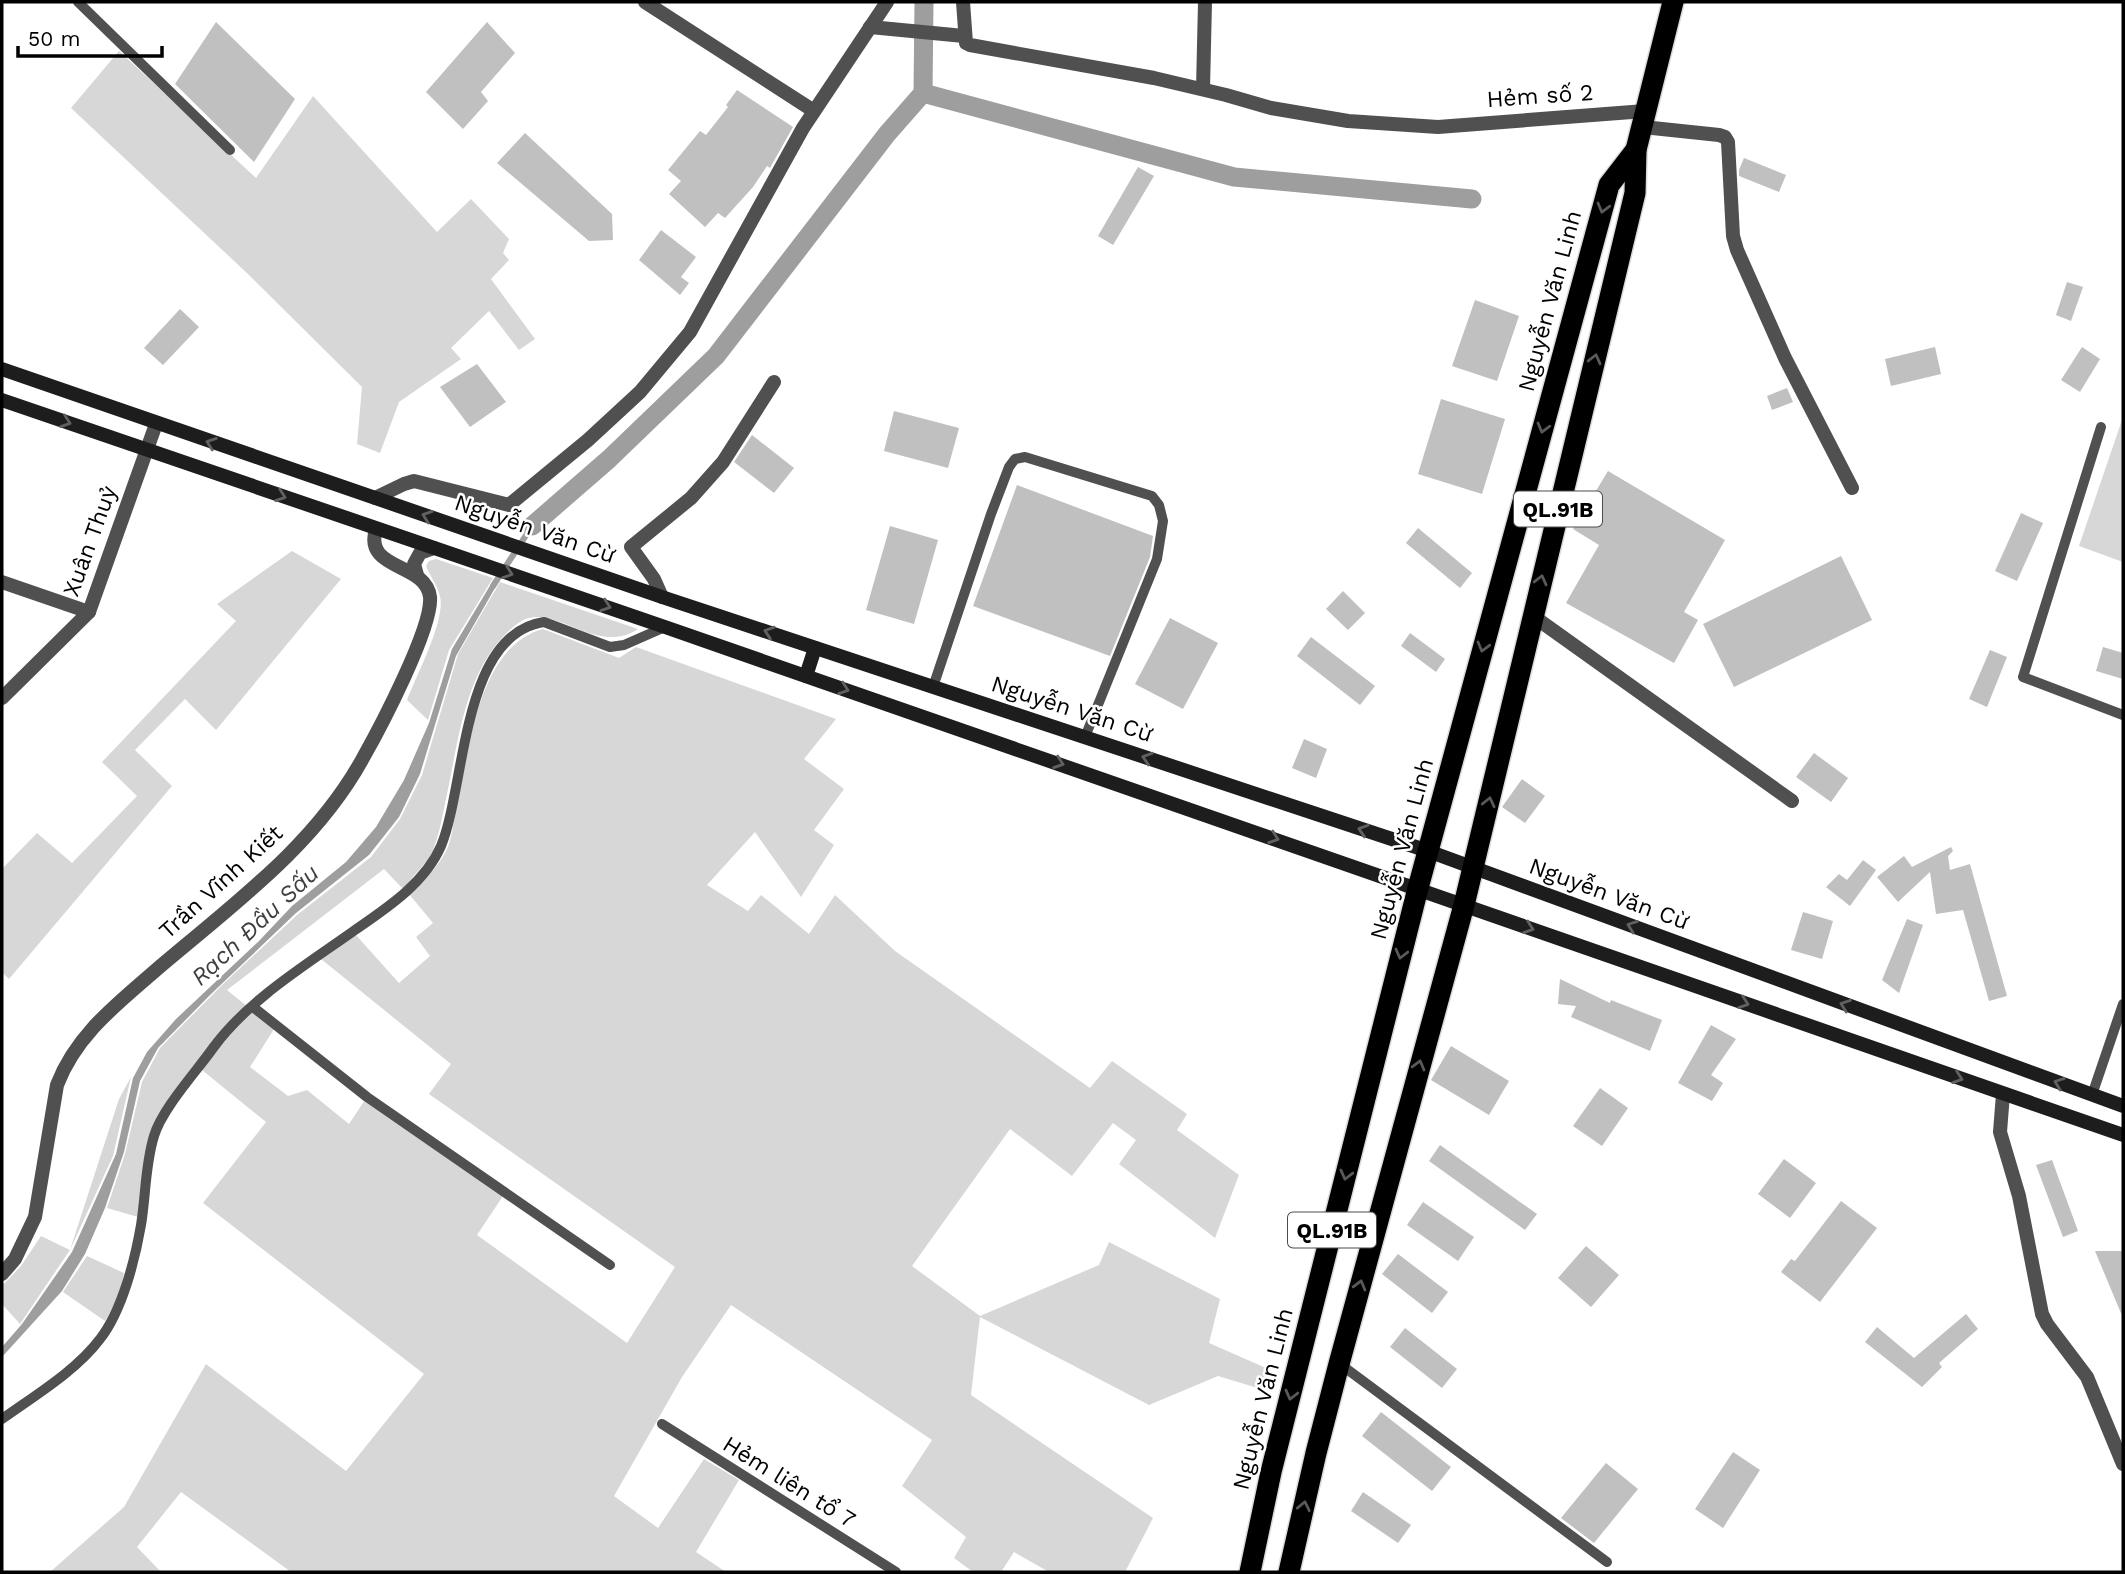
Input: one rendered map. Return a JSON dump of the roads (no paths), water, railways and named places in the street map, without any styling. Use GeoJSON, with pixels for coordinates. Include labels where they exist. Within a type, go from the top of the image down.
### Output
{"type":"FeatureCollection","features":[{"type":"Feature","properties":{"kind":"highway","name":"Nguyễn Văn Linh"},"geometry":{"type":"LineString","coordinates":[[1289,1572],[1339,1364],[1474,868],[1635,193],[1636,150],[1673,2]]}},
{"type":"Feature","properties":{"kind":"highway","name":"Nguyễn Văn Linh"},"geometry":{"type":"LineString","coordinates":[[1250,1572],[1271,1472],[1428,851],[1609,185],[1636,150]]}},
{"type":"Feature","properties":{"kind":"main road","name":"Nguyễn Văn Cừ"},"geometry":{"type":"LineString","coordinates":[[2,369],[662,597],[1428,851],[2123,1106]]}},
{"type":"Feature","properties":{"kind":"main road"},"geometry":{"type":"LineString","coordinates":[[2,400],[665,626],[2123,1135]]}},
{"type":"Feature","properties":{"kind":"main road"},"geometry":{"type":"LineString","coordinates":[[806,676],[815,648]]}},
{"type":"Feature","properties":{"kind":"street"},"geometry":{"type":"LineString","coordinates":[[645,2],[814,111]]}},
{"type":"Feature","properties":{"kind":"street"},"geometry":{"type":"LineString","coordinates":[[375,498],[414,481],[509,505],[587,440],[640,391],[690,332],[814,111],[887,2]]}},
{"type":"Feature","properties":{"kind":"street"},"geometry":{"type":"LineString","coordinates":[[958,35],[963,2]]}},
{"type":"Feature","properties":{"kind":"street"},"geometry":{"type":"LineString","coordinates":[[1203,89],[1205,2]]}},
{"type":"Feature","properties":{"kind":"street","name":"Hẻm số 2"},"geometry":{"type":"LineString","coordinates":[[870,27],[958,35],[970,45],[1154,78],[1309,116],[1438,127],[1644,119],[1725,137],[1728,142],[1732,226],[1737,250],[1785,358],[1852,488]]}},
{"type":"Feature","properties":{"kind":"street"},"geometry":{"type":"LineString","coordinates":[[662,597],[654,579],[631,547],[691,498],[723,462],[774,382]]}},
{"type":"Feature","properties":{"kind":"street","name":"Xuân Thuỷ"},"geometry":{"type":"LineString","coordinates":[[2,698],[89,612],[156,424]]}},
{"type":"Feature","properties":{"kind":"street"},"geometry":{"type":"LineString","coordinates":[[376,529],[374,537],[381,555],[389,563],[417,575]]}},
{"type":"Feature","properties":{"kind":"street"},"geometry":{"type":"LineString","coordinates":[[417,575],[414,564],[420,553],[434,548]]}},
{"type":"Feature","properties":{"kind":"street","name":"Trần Vĩnh Kiết"},"geometry":{"type":"LineString","coordinates":[[2,1274],[15,1259],[35,1217],[57,1085],[64,1065],[75,1048],[106,1015],[248,894],[341,796],[401,683],[425,624],[430,594],[425,582],[417,575]]}},
{"type":"Feature","properties":{"kind":"street"},"geometry":{"type":"LineString","coordinates":[[2,582],[89,612]]}},
{"type":"Feature","properties":{"kind":"street"},"geometry":{"type":"LineString","coordinates":[[1533,616],[1792,801]]}},
{"type":"Feature","properties":{"kind":"street"},"geometry":{"type":"LineString","coordinates":[[2003,1094],[2000,1132],[2019,1196],[2042,1314],[2087,1377],[2123,1464]]}},
{"type":"Feature","properties":{"kind":"lane"},"geometry":{"type":"LineString","coordinates":[[78,2],[230,150]]}},
{"type":"Feature","properties":{"kind":"lane"},"geometry":{"type":"LineString","coordinates":[[2101,427],[2023,677],[2123,715]]}},
{"type":"Feature","properties":{"kind":"lane"},"geometry":{"type":"LineString","coordinates":[[933,687],[991,514],[1009,467],[1015,459],[1025,457],[1153,496],[1159,505],[1163,521],[1157,559],[1085,737]]}},
{"type":"Feature","properties":{"kind":"lane"},"geometry":{"type":"LineString","coordinates":[[2,1419],[65,1373],[100,1339],[122,1297],[141,1226],[149,1153],[155,1133],[165,1114],[221,1037],[277,986],[391,905],[432,862],[445,834],[468,722],[489,666],[499,650],[521,629],[544,622],[610,647],[624,645],[665,626]]}},
{"type":"Feature","properties":{"kind":"lane"},"geometry":{"type":"LineString","coordinates":[[2092,1095],[2123,1004]]}},
{"type":"Feature","properties":{"kind":"lane"},"geometry":{"type":"LineString","coordinates":[[253,1007],[367,1097],[610,1265]]}},
{"type":"Feature","properties":{"kind":"lane"},"geometry":{"type":"LineString","coordinates":[[1339,1364],[1607,1562]]}},
{"type":"Feature","properties":{"kind":"lane","name":"Hẻm liên tổ 7"},"geometry":{"type":"LineString","coordinates":[[662,1424],[896,1572]]}},
{"type":"Feature","properties":{"kind":"waterway"},"geometry":{"type":"LineString","coordinates":[[532,526],[609,459],[716,356],[887,134],[923,93],[924,2]]}},
{"type":"Feature","properties":{"kind":"waterway"},"geometry":{"type":"LineString","coordinates":[[923,93],[1234,177],[1472,199]]}},
{"type":"Feature","properties":{"kind":"waterway","name":"Rạch Đầu Sấu"},"geometry":{"type":"LineString","coordinates":[[493,586],[532,526]]}}]}
